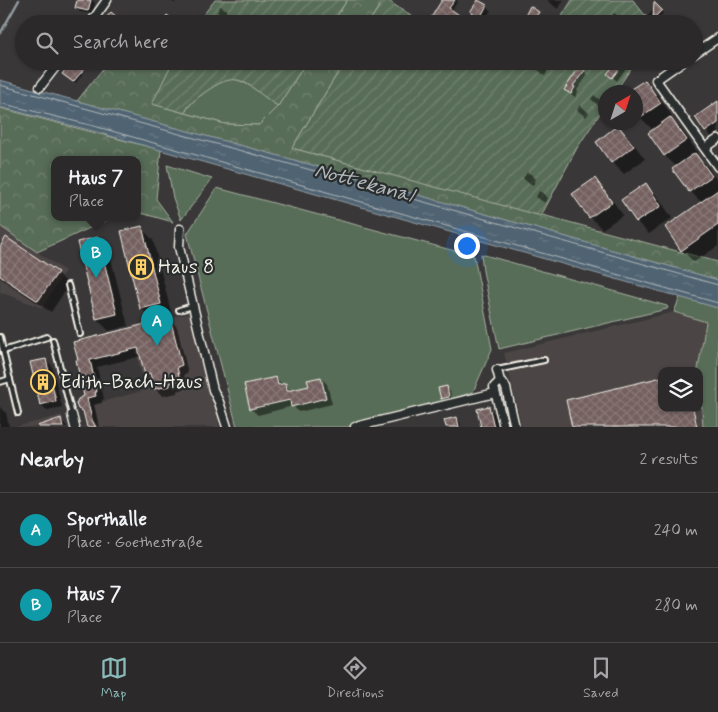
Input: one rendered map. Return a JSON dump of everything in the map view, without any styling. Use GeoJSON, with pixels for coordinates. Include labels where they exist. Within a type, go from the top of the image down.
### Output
{"type":"FeatureCollection","features":[{"type":"Feature","properties":{"kind":"street"},"geometry":{"type":"LineString","coordinates":[[96,15],[107,0]]}},
{"type":"Feature","properties":{"kind":"street"},"geometry":{"type":"LineString","coordinates":[[703,48],[718,38]]}},
{"type":"Feature","properties":{"kind":"street"},"geometry":{"type":"LineString","coordinates":[[40,87],[53,70]]}},
{"type":"Feature","properties":{"kind":"street"},"geometry":{"type":"LineString","coordinates":[[671,70],[656,80],[718,167]]}},
{"type":"Feature","properties":{"kind":"street"},"geometry":{"type":"LineString","coordinates":[[705,148],[718,139]]}},
{"type":"Feature","properties":{"kind":"street"},"geometry":{"type":"LineString","coordinates":[[180,229],[179,247],[193,306],[213,390],[227,427]]}},
{"type":"Feature","properties":{"kind":"street"},"geometry":{"type":"LineString","coordinates":[[497,370],[500,381],[506,388],[515,427]]}},
{"type":"Feature","properties":{"kind":"street"},"geometry":{"type":"LineString","coordinates":[[500,381],[494,387],[504,427]]}},
{"type":"Feature","properties":{"kind":"street"},"geometry":{"type":"LineString","coordinates":[[355,427],[495,393]]}},
{"type":"Feature","properties":{"kind":"street"},"geometry":{"type":"LineString","coordinates":[[72,415],[75,427]]}},
{"type":"Feature","properties":{"kind":"lane"},"geometry":{"type":"LineString","coordinates":[[68,285],[80,334]]}},
{"type":"Feature","properties":{"kind":"lane"},"geometry":{"type":"LineString","coordinates":[[179,310],[193,306]]}},
{"type":"Feature","properties":{"kind":"lane"},"geometry":{"type":"LineString","coordinates":[[0,337],[18,413]]}},
{"type":"Feature","properties":{"kind":"lane"},"geometry":{"type":"LineString","coordinates":[[3,350],[47,337]]}},
{"type":"Feature","properties":{"kind":"lane"},"geometry":{"type":"LineString","coordinates":[[53,340],[72,415]]}},
{"type":"Feature","properties":{"kind":"lane"},"geometry":{"type":"LineString","coordinates":[[497,370],[544,360]]}},
{"type":"Feature","properties":{"kind":"lane"},"geometry":{"type":"LineString","coordinates":[[0,382],[10,379]]}},
{"type":"Feature","properties":{"kind":"shaded area"},"geometry":{"type":"Polygon","coordinates":[[[0,226],[65,271],[42,308],[0,292],[0,226]]]}},
{"type":"Feature","properties":{"kind":"shaded area"},"geometry":{"type":"Polygon","coordinates":[[[674,312],[706,322],[700,367],[658,367],[658,412],[702,412],[703,427],[522,427],[504,353],[674,312]]]}},
{"type":"Feature","properties":{"kind":"shaded area"},"geometry":{"type":"Polygon","coordinates":[[[190,313],[211,391],[218,402],[219,427],[81,427],[98,422],[94,404],[145,390],[130,326],[190,313]]]}},
{"type":"Feature","properties":{"kind":"shaded area"},"geometry":{"type":"Polygon","coordinates":[[[62,415],[63,427],[15,427],[62,415]]]}},
{"type":"Feature","properties":{"kind":"green space"},"geometry":{"type":"Polygon","coordinates":[[[215,0],[347,0],[338,15],[203,15],[215,0]]]}},
{"type":"Feature","properties":{"kind":"green space"},"geometry":{"type":"Polygon","coordinates":[[[347,0],[383,0],[374,15],[338,15],[347,0]]]}},
{"type":"Feature","properties":{"kind":"green space"},"geometry":{"type":"Polygon","coordinates":[[[383,0],[387,0],[410,15],[374,15],[383,0]]]}},
{"type":"Feature","properties":{"kind":"green space"},"geometry":{"type":"Polygon","coordinates":[[[572,0],[633,0],[645,15],[563,15],[572,0]]]}},
{"type":"Feature","properties":{"kind":"green space"},"geometry":{"type":"Polygon","coordinates":[[[102,70],[169,70],[153,104],[225,124],[259,125],[278,106],[301,70],[340,70],[292,148],[718,262],[718,280],[305,163],[77,101],[102,70]]]}},
{"type":"Feature","properties":{"kind":"green space"},"geometry":{"type":"Polygon","coordinates":[[[169,70],[301,70],[278,106],[251,86],[236,80],[217,85],[204,93],[190,104],[185,113],[152,104],[169,70]]]}},
{"type":"Feature","properties":{"kind":"green space"},"geometry":{"type":"Polygon","coordinates":[[[340,70],[630,70],[620,85],[598,85],[598,116],[577,148],[541,216],[292,148],[340,70]]]}},
{"type":"Feature","properties":{"kind":"green space"},"geometry":{"type":"Polygon","coordinates":[[[234,79],[251,87],[278,106],[259,125],[225,124],[185,113],[191,104],[207,91],[223,81],[234,79]]]}},
{"type":"Feature","properties":{"kind":"green space"},"geometry":{"type":"Polygon","coordinates":[[[0,108],[161,150],[156,199],[173,222],[141,213],[141,156],[51,156],[51,221],[105,221],[37,252],[0,226],[0,108]]]}},
{"type":"Feature","properties":{"kind":"green space"},"geometry":{"type":"Polygon","coordinates":[[[167,165],[212,179],[181,220],[173,198],[167,165]]]}},
{"type":"Feature","properties":{"kind":"green space"},"geometry":{"type":"Polygon","coordinates":[[[217,188],[474,256],[492,349],[473,392],[433,405],[348,427],[237,427],[187,234],[217,188]]]}},
{"type":"Feature","properties":{"kind":"green space"},"geometry":{"type":"Polygon","coordinates":[[[481,254],[667,306],[668,308],[499,349],[481,254]]]}},
{"type":"Feature","properties":{"kind":"green space"},"geometry":{"type":"Polygon","coordinates":[[[680,297],[718,308],[718,427],[703,427],[703,367],[698,367],[706,322],[674,312],[680,297]]]}},
{"type":"Feature","properties":{"kind":"water","name":"Nottekanal"},"geometry":{"type":"Polygon","coordinates":[[[0,80],[305,163],[718,280],[718,308],[93,131],[0,107],[0,80]]]}},
{"type":"Feature","properties":{"kind":"building"},"geometry":{"type":"Polygon","coordinates":[[[77,0],[91,0],[88,11],[75,8],[77,0]]]}},
{"type":"Feature","properties":{"kind":"building"},"geometry":{"type":"Polygon","coordinates":[[[442,0],[455,0],[449,8],[459,15],[433,15],[442,0]]]}},
{"type":"Feature","properties":{"kind":"building"},"geometry":{"type":"Polygon","coordinates":[[[478,0],[487,5],[482,15],[475,15],[470,12],[478,0]]]}},
{"type":"Feature","properties":{"kind":"building"},"geometry":{"type":"Polygon","coordinates":[[[654,2],[662,10],[657,15],[653,15],[654,2]]]}},
{"type":"Feature","properties":{"kind":"building"},"geometry":{"type":"Polygon","coordinates":[[[530,6],[539,12],[537,15],[526,15],[530,6]]]}},
{"type":"Feature","properties":{"kind":"building"},"geometry":{"type":"Polygon","coordinates":[[[65,70],[83,70],[73,82],[62,74],[65,70]]]}},
{"type":"Feature","properties":{"kind":"building"},"geometry":{"type":"Polygon","coordinates":[[[577,70],[585,70],[573,86],[575,87],[571,94],[564,90],[577,70]]]}},
{"type":"Feature","properties":{"kind":"building"},"geometry":{"type":"Polygon","coordinates":[[[610,70],[618,70],[612,78],[607,74],[610,70]]]}},
{"type":"Feature","properties":{"kind":"building"},"geometry":{"type":"Polygon","coordinates":[[[645,80],[661,103],[643,115],[643,85],[637,85],[645,80]]]}},
{"type":"Feature","properties":{"kind":"building"},"geometry":{"type":"Polygon","coordinates":[[[718,101],[718,123],[705,132],[695,117],[718,101]]]}},
{"type":"Feature","properties":{"kind":"building"},"geometry":{"type":"Polygon","coordinates":[[[670,117],[687,140],[664,156],[648,133],[670,117]]]}},
{"type":"Feature","properties":{"kind":"building"},"geometry":{"type":"Polygon","coordinates":[[[612,130],[622,130],[634,146],[611,163],[596,142],[612,130]]]}},
{"type":"Feature","properties":{"kind":"building"},"geometry":{"type":"Polygon","coordinates":[[[695,153],[712,176],[689,192],[672,169],[695,153]]]}},
{"type":"Feature","properties":{"kind":"building"},"geometry":{"type":"Polygon","coordinates":[[[595,178],[612,202],[589,218],[572,194],[595,178]]]}},
{"type":"Feature","properties":{"kind":"building"},"geometry":{"type":"Polygon","coordinates":[[[646,183],[661,206],[636,222],[621,200],[646,183]]]}},
{"type":"Feature","properties":{"kind":"building"},"geometry":{"type":"Polygon","coordinates":[[[718,190],[718,225],[681,251],[665,227],[718,190]]]}},
{"type":"Feature","properties":{"kind":"building","name":"Haus 8"},"geometry":{"type":"Polygon","coordinates":[[[142,226],[161,304],[140,309],[121,231],[142,226]]]}},
{"type":"Feature","properties":{"kind":"building"},"geometry":{"type":"Polygon","coordinates":[[[6,237],[58,272],[38,301],[0,276],[0,247],[6,237]]]}},
{"type":"Feature","properties":{"kind":"building"},"geometry":{"type":"Polygon","coordinates":[[[98,237],[117,314],[96,319],[77,242],[98,237]]]}},
{"type":"Feature","properties":{"kind":"building"},"geometry":{"type":"Polygon","coordinates":[[[170,318],[182,365],[177,367],[180,381],[170,383],[170,386],[154,389],[150,373],[145,375],[138,348],[90,360],[97,392],[95,392],[96,396],[87,398],[92,420],[96,427],[87,427],[83,411],[78,409],[76,404],[78,399],[84,396],[73,342],[170,318]]]}},
{"type":"Feature","properties":{"kind":"building","name":"Edith-Bach-Haus"},"geometry":{"type":"Polygon","coordinates":[[[46,359],[56,401],[40,405],[30,362],[46,359]]]}},
{"type":"Feature","properties":{"kind":"building"},"geometry":{"type":"Polygon","coordinates":[[[276,377],[278,385],[286,383],[287,391],[309,386],[307,380],[321,377],[326,398],[291,407],[290,400],[250,409],[244,384],[276,377]]]}},
{"type":"Feature","properties":{"kind":"building"},"geometry":{"type":"Polygon","coordinates":[[[658,378],[658,412],[694,412],[697,427],[572,427],[566,400],[658,378]]]}},
{"type":"Feature","properties":{"kind":"building"},"geometry":{"type":"Polygon","coordinates":[[[447,386],[449,397],[441,399],[438,388],[447,386]]]}},
{"type":"Feature","properties":{"kind":"building"},"geometry":{"type":"Polygon","coordinates":[[[489,406],[494,427],[481,427],[477,409],[489,406]]]}},
{"type":"Feature","properties":{"kind":"building"},"geometry":{"type":"Polygon","coordinates":[[[457,417],[459,427],[446,427],[444,420],[457,417]]]}},
{"type":"Feature","properties":{"kind":"building"},"geometry":{"type":"Polygon","coordinates":[[[61,418],[63,427],[37,426],[61,418]]]}},
{"type":"Feature","properties":{"kind":"waterway"},"geometry":{"type":"LineString","coordinates":[[0,34],[19,0]]}},
{"type":"Feature","properties":{"kind":"place","name":"Haus 8"},"geometry":{"type":"Point","coordinates":[141,267]}},
{"type":"Feature","properties":{"kind":"place","name":"Haus 7"},"geometry":{"type":"Point","coordinates":[96,278]}},
{"type":"Feature","properties":{"kind":"place","name":"Sporthalle"},"geometry":{"type":"Point","coordinates":[157,346]}},
{"type":"Feature","properties":{"kind":"place","name":"Edith-Bach-Haus"},"geometry":{"type":"Point","coordinates":[43,382]}}]}
